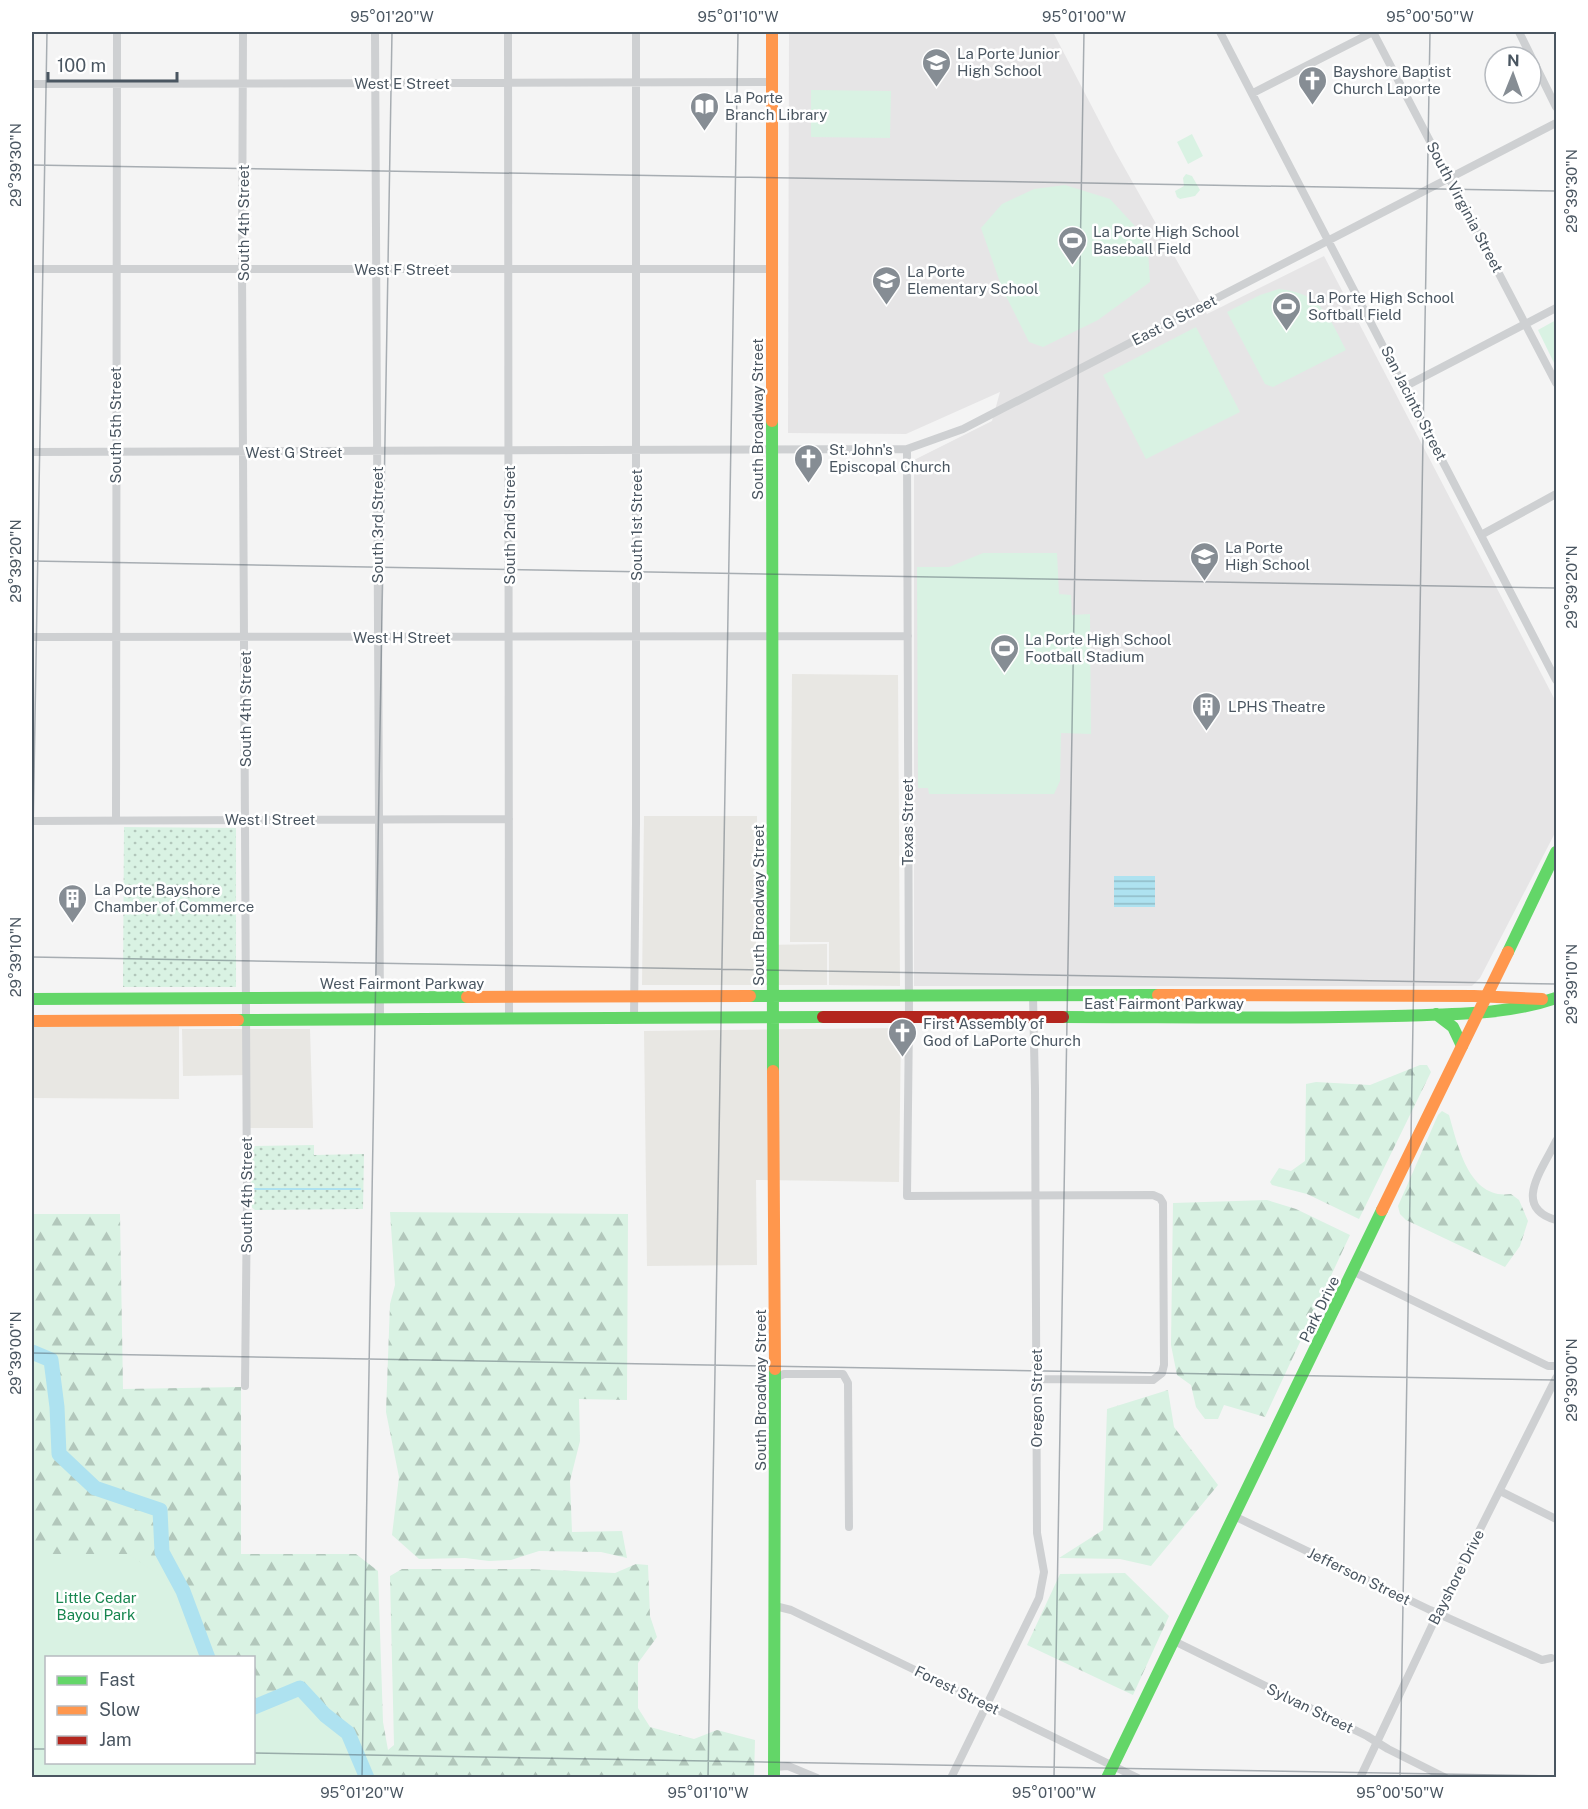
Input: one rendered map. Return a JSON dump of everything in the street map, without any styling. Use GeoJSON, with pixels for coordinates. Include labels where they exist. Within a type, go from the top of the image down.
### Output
{"type":"FeatureCollection","features":[{"type":"Feature","properties":{"kind":"main road","name":"South Broadway Street"},"geometry":{"type":"LineString","coordinates":[[771,32],[774,1772]]}},
{"type":"Feature","properties":{"kind":"main road","name":"Park Drive"},"geometry":{"type":"LineString","coordinates":[[1107,1778],[1557,852]]}},
{"type":"Feature","properties":{"kind":"main road"},"geometry":{"type":"LineString","coordinates":[[1498,972],[1502,987],[1517,999]]}},
{"type":"Feature","properties":{"kind":"main road","name":"West Fairmont Parkway"},"geometry":{"type":"LineString","coordinates":[[32,999],[773,995]]}},
{"type":"Feature","properties":{"kind":"main road","name":"East Fairmont Parkway"},"geometry":{"type":"LineString","coordinates":[[773,995],[1555,998]]}},
{"type":"Feature","properties":{"kind":"main road"},"geometry":{"type":"LineString","coordinates":[[1176,1017],[1178,995]]}},
{"type":"Feature","properties":{"kind":"main road"},"geometry":{"type":"LineString","coordinates":[[699,996],[700,1018]]}},
{"type":"Feature","properties":{"kind":"main road","name":"East Fairmont Parkway"},"geometry":{"type":"LineString","coordinates":[[773,1018],[1355,1017],[1477,1014],[1533,1006],[1555,998]]}},
{"type":"Feature","properties":{"kind":"main road"},"geometry":{"type":"LineString","coordinates":[[116,999],[117,1020]]}},
{"type":"Feature","properties":{"kind":"main road"},"geometry":{"type":"LineString","coordinates":[[1436,1014],[1452,1024],[1459,1035],[1462,1046]]}},
{"type":"Feature","properties":{"kind":"main road"},"geometry":{"type":"LineString","coordinates":[[32,1021],[773,1018]]}},
{"type":"Feature","properties":{"kind":"street","name":"South 5th Street"},"geometry":{"type":"LineString","coordinates":[[116,819],[117,32]]}},
{"type":"Feature","properties":{"kind":"street","name":"South 4th Street"},"geometry":{"type":"LineString","coordinates":[[243,32],[242,269],[247,1200],[245,1386]]}},
{"type":"Feature","properties":{"kind":"street","name":"South 3rd Street"},"geometry":{"type":"LineString","coordinates":[[375,32],[380,1019]]}},
{"type":"Feature","properties":{"kind":"street","name":"South 2nd Street"},"geometry":{"type":"LineString","coordinates":[[508,32],[509,1019]]}},
{"type":"Feature","properties":{"kind":"street","name":"South 1st Street"},"geometry":{"type":"LineString","coordinates":[[634,1019],[636,997],[636,32]]}},
{"type":"Feature","properties":{"kind":"street","name":"San Jacinto Street"},"geometry":{"type":"LineString","coordinates":[[1220,32],[1557,680]]}},
{"type":"Feature","properties":{"kind":"street"},"geometry":{"type":"LineString","coordinates":[[1253,93],[1373,32]]}},
{"type":"Feature","properties":{"kind":"street","name":"South Virginia Street"},"geometry":{"type":"LineString","coordinates":[[1373,32],[1557,383]]}},
{"type":"Feature","properties":{"kind":"street"},"geometry":{"type":"LineString","coordinates":[[1518,32],[1557,106]]}},
{"type":"Feature","properties":{"kind":"street","name":"West E Street"},"geometry":{"type":"LineString","coordinates":[[32,84],[772,82]]}},
{"type":"Feature","properties":{"kind":"street","name":"East G Street"},"geometry":{"type":"LineString","coordinates":[[773,450],[907,449],[963,429],[1557,123]]}},
{"type":"Feature","properties":{"kind":"street","name":"West F Street"},"geometry":{"type":"LineString","coordinates":[[32,269],[772,269]]}},
{"type":"Feature","properties":{"kind":"street"},"geometry":{"type":"LineString","coordinates":[[1406,386],[1557,308]]}},
{"type":"Feature","properties":{"kind":"street","name":"Texas Street"},"geometry":{"type":"LineString","coordinates":[[907,449],[909,1018],[907,1196],[1035,1195]]}},
{"type":"Feature","properties":{"kind":"street","name":"West G Street"},"geometry":{"type":"LineString","coordinates":[[32,452],[773,450]]}},
{"type":"Feature","properties":{"kind":"street"},"geometry":{"type":"LineString","coordinates":[[1481,535],[1557,494]]}},
{"type":"Feature","properties":{"kind":"street","name":"West H Street"},"geometry":{"type":"LineString","coordinates":[[32,637],[908,636]]}},
{"type":"Feature","properties":{"kind":"street","name":"West I Street"},"geometry":{"type":"LineString","coordinates":[[32,820],[509,819]]}},
{"type":"Feature","properties":{"kind":"street","name":"Oregon Street"},"geometry":{"type":"LineString","coordinates":[[951,1778],[1039,1598],[1044,1572],[1037,1533],[1032,996]]}},
{"type":"Feature","properties":{"kind":"street"},"geometry":{"type":"LineString","coordinates":[[1557,1141],[1532,1193],[1534,1206],[1543,1216],[1557,1220]]}},
{"type":"Feature","properties":{"kind":"street"},"geometry":{"type":"LineString","coordinates":[[1035,1195],[1153,1195],[1160,1197],[1163,1203],[1164,1365],[1162,1373],[1153,1380],[1036,1379]]}},
{"type":"Feature","properties":{"kind":"street"},"geometry":{"type":"LineString","coordinates":[[1354,1272],[1548,1366],[1557,1366]]}},
{"type":"Feature","properties":{"kind":"street"},"geometry":{"type":"LineString","coordinates":[[775,1378],[784,1374],[843,1374],[848,1383],[849,1527]]}},
{"type":"Feature","properties":{"kind":"street","name":"Bayshore Drive"},"geometry":{"type":"LineString","coordinates":[[1360,1778],[1438,1613],[1557,1378]]}},
{"type":"Feature","properties":{"kind":"street"},"geometry":{"type":"LineString","coordinates":[[1500,1491],[1557,1519]]}},
{"type":"Feature","properties":{"kind":"street","name":"Jefferson Street"},"geometry":{"type":"LineString","coordinates":[[1234,1515],[1542,1660],[1551,1658]]}},
{"type":"Feature","properties":{"kind":"street","name":"Forest Street"},"geometry":{"type":"LineString","coordinates":[[774,1606],[791,1610],[1138,1778]]}},
{"type":"Feature","properties":{"kind":"street","name":"Sylvan Street"},"geometry":{"type":"LineString","coordinates":[[1174,1641],[1446,1778]]}},
{"type":"Feature","properties":{"kind":"street"},"geometry":{"type":"LineString","coordinates":[[774,1772],[788,1766],[817,1778]]}},
{"type":"Feature","properties":{"kind":"shaded area","name":"La Porte High School"},"geometry":{"type":"Polygon","coordinates":[[[789,32],[1053,32],[1115,151],[1207,314],[1324,256],[1556,702],[1556,831],[1480,978],[1472,986],[914,986],[914,460],[992,421],[1000,392],[906,434],[788,433],[789,32]]]}},
{"type":"Feature","properties":{"kind":"shaded area"},"geometry":{"type":"Polygon","coordinates":[[[792,674],[898,675],[900,986],[829,985],[829,942],[790,942],[792,674]]]}},
{"type":"Feature","properties":{"kind":"shaded area"},"geometry":{"type":"Polygon","coordinates":[[[644,816],[757,816],[756,945],[827,944],[827,985],[642,985],[644,816]]]}},
{"type":"Feature","properties":{"kind":"shaded area"},"geometry":{"type":"Polygon","coordinates":[[[32,1025],[179,1025],[179,1099],[32,1098],[32,1025]]]}},
{"type":"Feature","properties":{"kind":"shaded area"},"geometry":{"type":"Polygon","coordinates":[[[901,1028],[899,1182],[756,1180],[757,1265],[647,1266],[644,1031],[901,1028]]]}},
{"type":"Feature","properties":{"kind":"shaded area"},"geometry":{"type":"Polygon","coordinates":[[[182,1029],[310,1029],[313,1128],[249,1128],[250,1075],[183,1076],[182,1029]]]}},
{"type":"Feature","properties":{"kind":"green space"},"geometry":{"type":"Polygon","coordinates":[[[811,90],[891,91],[890,138],[811,137],[811,90]]]}},
{"type":"Feature","properties":{"kind":"green space"},"geometry":{"type":"Polygon","coordinates":[[[1192,134],[1203,156],[1188,164],[1177,142],[1192,134]]]}},
{"type":"Feature","properties":{"kind":"green space"},"geometry":{"type":"Polygon","coordinates":[[[1186,174],[1192,176],[1200,190],[1195,196],[1180,199],[1175,191],[1184,186],[1183,178],[1186,174]]]}},
{"type":"Feature","properties":{"kind":"green space","name":"La Porte High School Baseball Field"},"geometry":{"type":"Polygon","coordinates":[[[1065,185],[1110,199],[1134,225],[1148,250],[1150,282],[1098,320],[1043,347],[1029,342],[1002,288],[981,228],[1002,204],[1034,189],[1065,185]]]}},
{"type":"Feature","properties":{"kind":"green space","name":"La Porte High School Softball Field"},"geometry":{"type":"Polygon","coordinates":[[[1279,289],[1293,291],[1314,301],[1328,317],[1346,350],[1273,387],[1265,384],[1227,312],[1260,295],[1279,289]]]}},
{"type":"Feature","properties":{"kind":"green space"},"geometry":{"type":"Polygon","coordinates":[[[1556,320],[1556,367],[1538,330],[1556,320]]]}},
{"type":"Feature","properties":{"kind":"green space"},"geometry":{"type":"Polygon","coordinates":[[[1196,327],[1240,412],[1146,459],[1103,375],[1196,327]]]}},
{"type":"Feature","properties":{"kind":"green space","name":"La Porte High School Football Stadium"},"geometry":{"type":"Polygon","coordinates":[[[983,553],[1057,553],[1059,594],[1071,595],[1072,615],[1090,614],[1091,734],[1061,733],[1060,781],[1054,794],[929,794],[928,788],[918,788],[917,567],[949,567],[983,553]]]}},
{"type":"Feature","properties":{"kind":"green space"},"geometry":{"type":"Polygon","coordinates":[[[124,827],[236,828],[236,987],[123,987],[124,827]]]}},
{"type":"Feature","properties":{"kind":"green space"},"geometry":{"type":"Polygon","coordinates":[[[1420,1065],[1427,1065],[1431,1072],[1359,1219],[1307,1194],[1272,1185],[1270,1182],[1279,1168],[1291,1171],[1305,1161],[1306,1084],[1316,1082],[1370,1085],[1420,1065]]]}},
{"type":"Feature","properties":{"kind":"green space"},"geometry":{"type":"Polygon","coordinates":[[[1442,1111],[1449,1115],[1461,1155],[1475,1180],[1485,1189],[1497,1194],[1511,1194],[1519,1200],[1528,1221],[1520,1246],[1505,1267],[1406,1220],[1400,1214],[1398,1206],[1438,1115],[1442,1111]]]}},
{"type":"Feature","properties":{"kind":"green space"},"geometry":{"type":"Polygon","coordinates":[[[314,1145],[314,1155],[364,1154],[363,1209],[255,1210],[250,1206],[250,1149],[252,1146],[314,1145]]]}},
{"type":"Feature","properties":{"kind":"green space"},"geometry":{"type":"Polygon","coordinates":[[[1267,1200],[1296,1209],[1350,1235],[1265,1417],[1224,1405],[1218,1419],[1205,1419],[1196,1407],[1191,1385],[1177,1375],[1171,1345],[1173,1203],[1267,1200]]]}},
{"type":"Feature","properties":{"kind":"green space"},"geometry":{"type":"Polygon","coordinates":[[[390,1212],[628,1214],[627,1400],[579,1399],[580,1441],[570,1481],[572,1532],[622,1531],[627,1558],[601,1552],[539,1551],[511,1560],[419,1559],[392,1535],[399,1477],[386,1412],[390,1304],[395,1285],[390,1212]]]}},
{"type":"Feature","properties":{"kind":"green space"},"geometry":{"type":"Polygon","coordinates":[[[32,1214],[120,1214],[123,1389],[241,1387],[241,1554],[356,1554],[378,1571],[383,1722],[388,1750],[394,1745],[390,1576],[402,1569],[530,1569],[615,1573],[636,1564],[648,1565],[650,1616],[657,1637],[638,1663],[638,1708],[650,1727],[694,1739],[717,1730],[755,1740],[754,1777],[302,1778],[255,1751],[255,1656],[182,1656],[32,1583],[32,1214]]]}},
{"type":"Feature","properties":{"kind":"green space"},"geometry":{"type":"Polygon","coordinates":[[[1168,1390],[1174,1427],[1218,1485],[1151,1566],[1120,1559],[1059,1558],[1103,1530],[1107,1409],[1168,1390]]]}},
{"type":"Feature","properties":{"kind":"green space","name":"Little Cedar Bayou Park"},"geometry":{"type":"Polygon","coordinates":[[[32,1554],[128,1554],[183,1591],[208,1656],[45,1656],[45,1764],[255,1764],[255,1707],[300,1688],[325,1715],[348,1733],[367,1777],[32,1778],[32,1554]]]}},
{"type":"Feature","properties":{"kind":"green space"},"geometry":{"type":"Polygon","coordinates":[[[1125,1573],[1169,1616],[1133,1695],[1027,1645],[1060,1574],[1125,1573]]]}},
{"type":"Feature","properties":{"kind":"water"},"geometry":{"type":"Polygon","coordinates":[[[1114,876],[1155,876],[1155,907],[1114,907],[1114,876]]]}},
{"type":"Feature","properties":{"kind":"waterway"},"geometry":{"type":"LineString","coordinates":[[254,1189],[360,1189]]}},
{"type":"Feature","properties":{"kind":"waterway"},"geometry":{"type":"LineString","coordinates":[[32,1352],[51,1360],[57,1407],[59,1454],[95,1488],[160,1510],[162,1552],[183,1591],[207,1656]]}},
{"type":"Feature","properties":{"kind":"waterway"},"geometry":{"type":"LineString","coordinates":[[255,1707],[300,1688],[325,1715],[348,1733],[367,1778]]}},
{"type":"Feature","properties":{"kind":"traffic: fast"},"geometry":{"type":"LineString","coordinates":[[772,421],[773,1071]]}},
{"type":"Feature","properties":{"kind":"traffic: fast"},"geometry":{"type":"LineString","coordinates":[[1508,952],[1556,852]]}},
{"type":"Feature","properties":{"kind":"traffic: fast"},"geometry":{"type":"LineString","coordinates":[[750,996],[1158,995]]}},
{"type":"Feature","properties":{"kind":"traffic: fast"},"geometry":{"type":"LineString","coordinates":[[32,999],[467,997]]}},
{"type":"Feature","properties":{"kind":"traffic: fast"},"geometry":{"type":"LineString","coordinates":[[1063,1017],[1311,1017],[1456,1014],[1516,1008],[1556,998]]}},
{"type":"Feature","properties":{"kind":"traffic: fast"},"geometry":{"type":"LineString","coordinates":[[1436,1014],[1453,1027],[1462,1046]]}},
{"type":"Feature","properties":{"kind":"traffic: fast"},"geometry":{"type":"LineString","coordinates":[[238,1020],[823,1017]]}},
{"type":"Feature","properties":{"kind":"traffic: fast"},"geometry":{"type":"LineString","coordinates":[[1107,1778],[1382,1210]]}},
{"type":"Feature","properties":{"kind":"traffic: fast"},"geometry":{"type":"LineString","coordinates":[[774,1778],[775,1369]]}},
{"type":"Feature","properties":{"kind":"traffic: slow"},"geometry":{"type":"LineString","coordinates":[[772,32],[772,421]]}},
{"type":"Feature","properties":{"kind":"traffic: slow"},"geometry":{"type":"LineString","coordinates":[[1382,1210],[1508,952]]}},
{"type":"Feature","properties":{"kind":"traffic: slow"},"geometry":{"type":"LineString","coordinates":[[1158,995],[1474,996],[1542,999]]}},
{"type":"Feature","properties":{"kind":"traffic: slow"},"geometry":{"type":"LineString","coordinates":[[467,997],[750,996]]}},
{"type":"Feature","properties":{"kind":"traffic: slow"},"geometry":{"type":"LineString","coordinates":[[32,1021],[238,1020]]}},
{"type":"Feature","properties":{"kind":"traffic: slow"},"geometry":{"type":"LineString","coordinates":[[773,1071],[775,1369]]}},
{"type":"Feature","properties":{"kind":"traffic: jam"},"geometry":{"type":"LineString","coordinates":[[823,1017],[1063,1017]]}},
{"type":"Feature","properties":{"kind":"place","name":"La Porte Junior High School"},"geometry":{"type":"Point","coordinates":[936,88]}},
{"type":"Feature","properties":{"kind":"place","name":"Bayshore Baptist Church Laporte"},"geometry":{"type":"Point","coordinates":[1312,106]}},
{"type":"Feature","properties":{"kind":"place","name":"La Porte Branch Library"},"geometry":{"type":"Point","coordinates":[704,132]}},
{"type":"Feature","properties":{"kind":"place","name":"La Porte High School Baseball Field"},"geometry":{"type":"Point","coordinates":[1072,266]}},
{"type":"Feature","properties":{"kind":"place","name":"La Porte Elementary School"},"geometry":{"type":"Point","coordinates":[886,306]}},
{"type":"Feature","properties":{"kind":"place","name":"La Porte High School Softball Field"},"geometry":{"type":"Point","coordinates":[1287,332]}},
{"type":"Feature","properties":{"kind":"place","name":"St. John's Episcopal Church"},"geometry":{"type":"Point","coordinates":[808,484]}},
{"type":"Feature","properties":{"kind":"place","name":"La Porte High School"},"geometry":{"type":"Point","coordinates":[1204,582]}},
{"type":"Feature","properties":{"kind":"place","name":"La Porte High School Football Stadium"},"geometry":{"type":"Point","coordinates":[1004,674]}},
{"type":"Feature","properties":{"kind":"place","name":"LPHS Theatre"},"geometry":{"type":"Point","coordinates":[1207,732]}},
{"type":"Feature","properties":{"kind":"place","name":"La Porte Bayshore Chamber of Commerce"},"geometry":{"type":"Point","coordinates":[73,924]}},
{"type":"Feature","properties":{"kind":"place","name":"First Assembly of God of LaPorte Church"},"geometry":{"type":"Point","coordinates":[902,1058]}}]}
